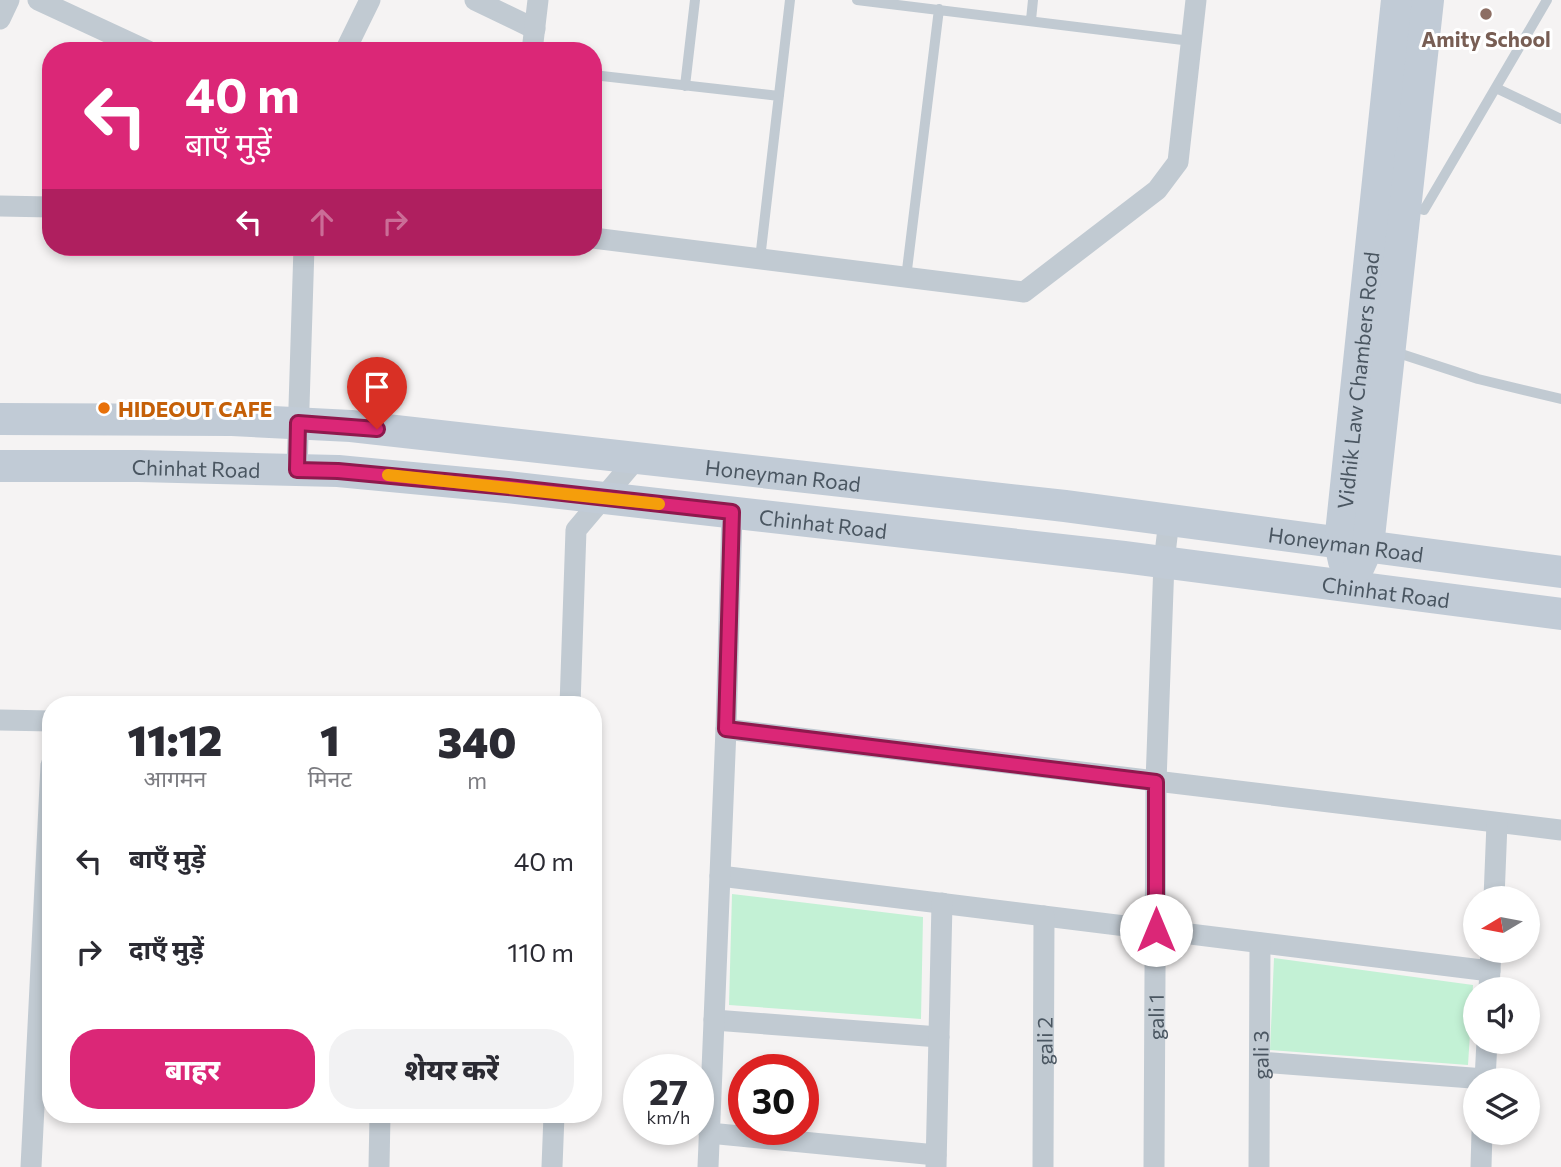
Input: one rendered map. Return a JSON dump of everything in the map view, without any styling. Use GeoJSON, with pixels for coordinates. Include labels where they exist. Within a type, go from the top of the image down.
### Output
{"type":"FeatureCollection","features":[{"type":"Feature","properties":{"kind":"street"},"geometry":{"type":"LineString","coordinates":[[0,19],[9,0]]}},
{"type":"Feature","properties":{"kind":"street"},"geometry":{"type":"LineString","coordinates":[[38,0],[129,42]]}},
{"type":"Feature","properties":{"kind":"street"},"geometry":{"type":"LineString","coordinates":[[349,42],[370,0]]}},
{"type":"Feature","properties":{"kind":"street"},"geometry":{"type":"LineString","coordinates":[[475,0],[535,29]]}},
{"type":"Feature","properties":{"kind":"street"},"geometry":{"type":"LineString","coordinates":[[533,42],[538,0]]}},
{"type":"Feature","properties":{"kind":"street"},"geometry":{"type":"LineString","coordinates":[[602,239],[1024,292],[1157,190],[1178,162],[1196,0]]}},
{"type":"Feature","properties":{"kind":"street","name":"Vidhik Law Chambers Road"},"geometry":{"type":"LineString","coordinates":[[1349,587],[1375,346],[1397,0]]}},
{"type":"Feature","properties":{"kind":"street","name":"Vidhik Law Chambers Road"},"geometry":{"type":"LineString","coordinates":[[1375,346],[1406,205],[1428,0]]}},
{"type":"Feature","properties":{"kind":"street"},"geometry":{"type":"LineString","coordinates":[[0,206],[42,207]]}},
{"type":"Feature","properties":{"kind":"street"},"geometry":{"type":"LineString","coordinates":[[297,470],[304,256]]}},
{"type":"Feature","properties":{"kind":"street","name":"Honeyman Road"},"geometry":{"type":"LineString","coordinates":[[0,419],[232,420],[351,426],[1169,520],[1561,572]]}},
{"type":"Feature","properties":{"kind":"street"},"geometry":{"type":"LineString","coordinates":[[570,696],[576,530],[637,458]]}},
{"type":"Feature","properties":{"kind":"street","name":"Chinhat Road"},"geometry":{"type":"LineString","coordinates":[[0,466],[338,471],[732,512],[1164,562],[1561,614]]}},
{"type":"Feature","properties":{"kind":"street"},"geometry":{"type":"LineString","coordinates":[[712,1054],[732,512]]}},
{"type":"Feature","properties":{"kind":"street","name":"gali 1"},"geometry":{"type":"LineString","coordinates":[[1154,1167],[1156,782],[1164,562],[1169,520]]}},
{"type":"Feature","properties":{"kind":"street"},"geometry":{"type":"LineString","coordinates":[[0,720],[42,721]]}},
{"type":"Feature","properties":{"kind":"street"},"geometry":{"type":"LineString","coordinates":[[726,729],[1561,830]]}},
{"type":"Feature","properties":{"kind":"street"},"geometry":{"type":"LineString","coordinates":[[1494,886],[1497,822]]}},
{"type":"Feature","properties":{"kind":"street"},"geometry":{"type":"LineString","coordinates":[[720,876],[1490,970]]}},
{"type":"Feature","properties":{"kind":"street"},"geometry":{"type":"LineString","coordinates":[[714,1134],[936,1161],[942,903]]}},
{"type":"Feature","properties":{"kind":"street","name":"gali 2"},"geometry":{"type":"LineString","coordinates":[[1043,1167],[1044,916]]}},
{"type":"Feature","properties":{"kind":"street","name":"gali 3"},"geometry":{"type":"LineString","coordinates":[[1259,1167],[1260,943]]}},
{"type":"Feature","properties":{"kind":"street"},"geometry":{"type":"LineString","coordinates":[[714,1020],[939,1037]]}},
{"type":"Feature","properties":{"kind":"street"},"geometry":{"type":"LineString","coordinates":[[1260,1062],[1463,1077]]}},
{"type":"Feature","properties":{"kind":"street"},"geometry":{"type":"LineString","coordinates":[[31,1167],[42,1066]]}},
{"type":"Feature","properties":{"kind":"street"},"geometry":{"type":"LineString","coordinates":[[379,1167],[380,1123]]}},
{"type":"Feature","properties":{"kind":"street"},"geometry":{"type":"LineString","coordinates":[[552,1167],[554,1123]]}},
{"type":"Feature","properties":{"kind":"street"},"geometry":{"type":"LineString","coordinates":[[708,1167],[709,1145]]}},
{"type":"Feature","properties":{"kind":"street"},"geometry":{"type":"LineString","coordinates":[[1481,1167],[1482,1145]]}},
{"type":"Feature","properties":{"kind":"lane"},"geometry":{"type":"LineString","coordinates":[[685,86],[695,0]]}},
{"type":"Feature","properties":{"kind":"lane"},"geometry":{"type":"LineString","coordinates":[[760,259],[790,0]]}},
{"type":"Feature","properties":{"kind":"lane"},"geometry":{"type":"LineString","coordinates":[[857,0],[1191,41]]}},
{"type":"Feature","properties":{"kind":"lane"},"geometry":{"type":"LineString","coordinates":[[1031,20],[1033,0]]}},
{"type":"Feature","properties":{"kind":"lane"},"geometry":{"type":"LineString","coordinates":[[1406,205],[1424,210],[1547,0]]}},
{"type":"Feature","properties":{"kind":"lane"},"geometry":{"type":"LineString","coordinates":[[906,278],[939,9]]}},
{"type":"Feature","properties":{"kind":"lane"},"geometry":{"type":"LineString","coordinates":[[602,76],[779,96]]}},
{"type":"Feature","properties":{"kind":"lane"},"geometry":{"type":"LineString","coordinates":[[1496,88],[1561,118]]}},
{"type":"Feature","properties":{"kind":"lane"},"geometry":{"type":"LineString","coordinates":[[1375,346],[1478,379],[1561,400]]}},
{"type":"Feature","properties":{"kind":"green space"},"geometry":{"type":"Polygon","coordinates":[[[732,894],[923,917],[921,1019],[729,1005],[732,894]]]}},
{"type":"Feature","properties":{"kind":"green space"},"geometry":{"type":"Polygon","coordinates":[[[1274,958],[1463,984],[1463,1054],[1469,1054],[1468,1065],[1270,1050],[1274,958]]]}},
{"type":"Feature","properties":{"kind":"slow traffic"},"geometry":{"type":"LineString","coordinates":[[388,475],[659,504]]}},
{"type":"Feature","properties":{"kind":"place","name":"Amity School"},"geometry":{"type":"Point","coordinates":[1486,14]}},
{"type":"Feature","properties":{"kind":"place","name":"HIDEOUT CAFE"},"geometry":{"type":"Point","coordinates":[104,408]}},
{"type":"Feature","properties":{"kind":"route"},"geometry":{"type":"LineString","coordinates":[[377,429],[298,423],[297,470],[338,471],[508,487],[732,512],[726,729],[1156,782],[1156,930]]}}]}
